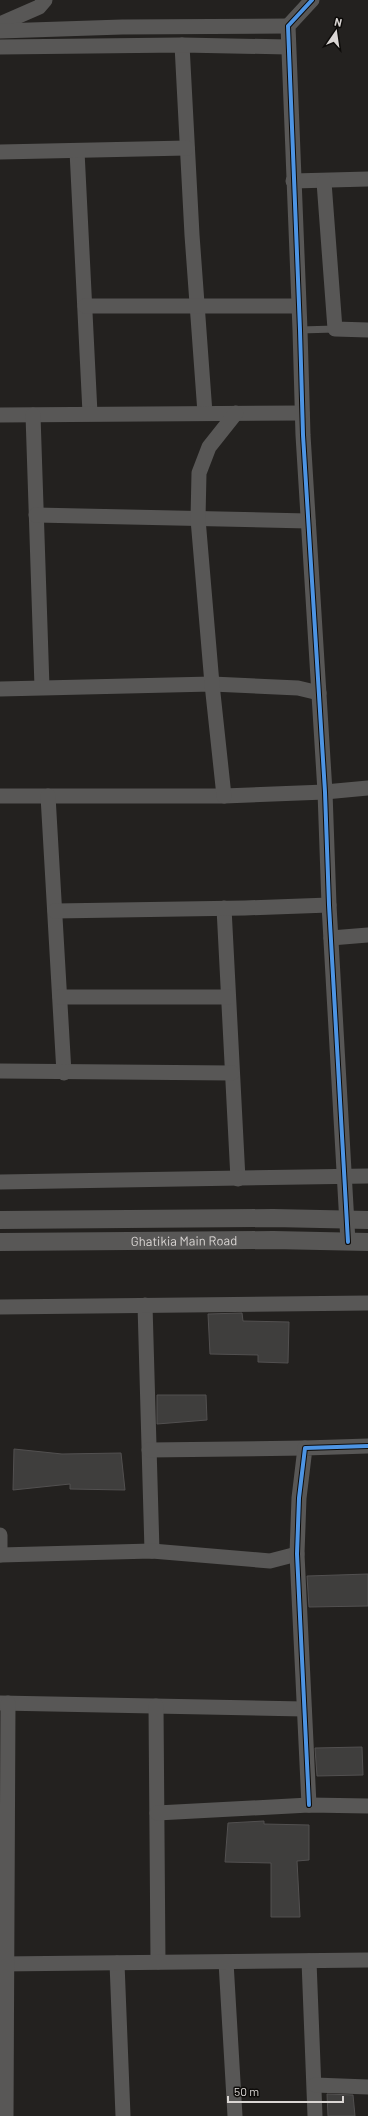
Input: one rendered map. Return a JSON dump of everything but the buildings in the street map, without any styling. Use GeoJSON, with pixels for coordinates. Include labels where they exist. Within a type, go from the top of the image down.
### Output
{"type":"FeatureCollection","features":[{"type":"Feature","properties":{"kind":"street"},"geometry":{"type":"LineString","coordinates":[[0,24],[40,7],[45,0]]}},
{"type":"Feature","properties":{"kind":"street"},"geometry":{"type":"LineString","coordinates":[[312,0],[288,26],[288,47],[302,413],[325,792],[329,905],[346,1177],[348,1242]]}},
{"type":"Feature","properties":{"kind":"street"},"geometry":{"type":"LineString","coordinates":[[0,31],[122,27],[288,26]]}},
{"type":"Feature","properties":{"kind":"street"},"geometry":{"type":"LineString","coordinates":[[0,46],[182,45],[288,47]]}},
{"type":"Feature","properties":{"kind":"street"},"geometry":{"type":"LineString","coordinates":[[182,45],[187,148],[205,413]]}},
{"type":"Feature","properties":{"kind":"street"},"geometry":{"type":"LineString","coordinates":[[0,152],[187,148]]}},
{"type":"Feature","properties":{"kind":"street"},"geometry":{"type":"LineString","coordinates":[[77,151],[90,413]]}},
{"type":"Feature","properties":{"kind":"street"},"geometry":{"type":"LineString","coordinates":[[293,182],[324,182],[368,179]]}},
{"type":"Feature","properties":{"kind":"street"},"geometry":{"type":"LineString","coordinates":[[324,182],[335,329],[368,330]]}},
{"type":"Feature","properties":{"kind":"street"},"geometry":{"type":"LineString","coordinates":[[85,306],[298,306]]}},
{"type":"Feature","properties":{"kind":"street"},"geometry":{"type":"LineString","coordinates":[[0,415],[90,413],[302,413]]}},
{"type":"Feature","properties":{"kind":"street"},"geometry":{"type":"LineString","coordinates":[[224,796],[212,684],[198,519],[199,473],[209,447],[236,413]]}},
{"type":"Feature","properties":{"kind":"street"},"geometry":{"type":"LineString","coordinates":[[33,414],[42,688]]}},
{"type":"Feature","properties":{"kind":"street"},"geometry":{"type":"LineString","coordinates":[[36,515],[308,521]]}},
{"type":"Feature","properties":{"kind":"street"},"geometry":{"type":"LineString","coordinates":[[0,689],[212,684],[298,688],[319,693]]}},
{"type":"Feature","properties":{"kind":"street"},"geometry":{"type":"LineString","coordinates":[[0,796],[224,796],[325,792],[368,788]]}},
{"type":"Feature","properties":{"kind":"street"},"geometry":{"type":"LineString","coordinates":[[48,796],[64,1073]]}},
{"type":"Feature","properties":{"kind":"street"},"geometry":{"type":"LineString","coordinates":[[55,911],[329,905]]}},
{"type":"Feature","properties":{"kind":"street"},"geometry":{"type":"LineString","coordinates":[[224,908],[238,1180]]}},
{"type":"Feature","properties":{"kind":"street"},"geometry":{"type":"LineString","coordinates":[[331,938],[368,935]]}},
{"type":"Feature","properties":{"kind":"street"},"geometry":{"type":"LineString","coordinates":[[60,997],[228,997]]}},
{"type":"Feature","properties":{"kind":"street"},"geometry":{"type":"LineString","coordinates":[[0,1071],[64,1073],[232,1073]]}},
{"type":"Feature","properties":{"kind":"street"},"geometry":{"type":"LineString","coordinates":[[0,1182],[238,1180],[368,1176]]}},
{"type":"Feature","properties":{"kind":"street","name":"Ghatikia Main Road"},"geometry":{"type":"LineString","coordinates":[[0,1220],[273,1218],[368,1220]]}},
{"type":"Feature","properties":{"kind":"street","name":"Ghatikia Main Road"},"geometry":{"type":"LineString","coordinates":[[0,1242],[273,1240],[368,1242]]}},
{"type":"Feature","properties":{"kind":"street"},"geometry":{"type":"LineString","coordinates":[[0,1308],[368,1303]]}},
{"type":"Feature","properties":{"kind":"street"},"geometry":{"type":"LineString","coordinates":[[145,1305],[152,1551]]}},
{"type":"Feature","properties":{"kind":"street"},"geometry":{"type":"LineString","coordinates":[[149,1450],[368,1446]]}},
{"type":"Feature","properties":{"kind":"street"},"geometry":{"type":"LineString","coordinates":[[306,1448],[299,1498],[297,1554],[308,1805]]}},
{"type":"Feature","properties":{"kind":"street"},"geometry":{"type":"LineString","coordinates":[[0,1535],[0,1555],[152,1551],[270,1562],[297,1554]]}},
{"type":"Feature","properties":{"kind":"street"},"geometry":{"type":"LineString","coordinates":[[6,2116],[3,2073],[4,1703],[304,1709]]}},
{"type":"Feature","properties":{"kind":"street"},"geometry":{"type":"LineString","coordinates":[[156,1706],[158,1962]]}},
{"type":"Feature","properties":{"kind":"street"},"geometry":{"type":"LineString","coordinates":[[157,1813],[308,1805],[368,1806]]}},
{"type":"Feature","properties":{"kind":"street"},"geometry":{"type":"LineString","coordinates":[[3,1964],[368,1960]]}},
{"type":"Feature","properties":{"kind":"street"},"geometry":{"type":"LineString","coordinates":[[309,1961],[315,2116]]}},
{"type":"Feature","properties":{"kind":"street"},"geometry":{"type":"LineString","coordinates":[[226,1962],[235,2116]]}},
{"type":"Feature","properties":{"kind":"street"},"geometry":{"type":"LineString","coordinates":[[118,1963],[122,2116]]}},
{"type":"Feature","properties":{"kind":"street"},"geometry":{"type":"LineString","coordinates":[[315,2085],[368,2087]]}},
{"type":"Feature","properties":{"kind":"lane"},"geometry":{"type":"LineString","coordinates":[[300,330],[335,329]]}},
{"type":"Feature","properties":{"kind":"cycle path"},"geometry":{"type":"LineString","coordinates":[[312,0],[288,26],[303,435],[325,792],[329,905],[348,1242]]}},
{"type":"Feature","properties":{"kind":"cycle path"},"geometry":{"type":"LineString","coordinates":[[309,1805],[297,1554],[299,1498],[305,1448],[368,1446]]}}]}
